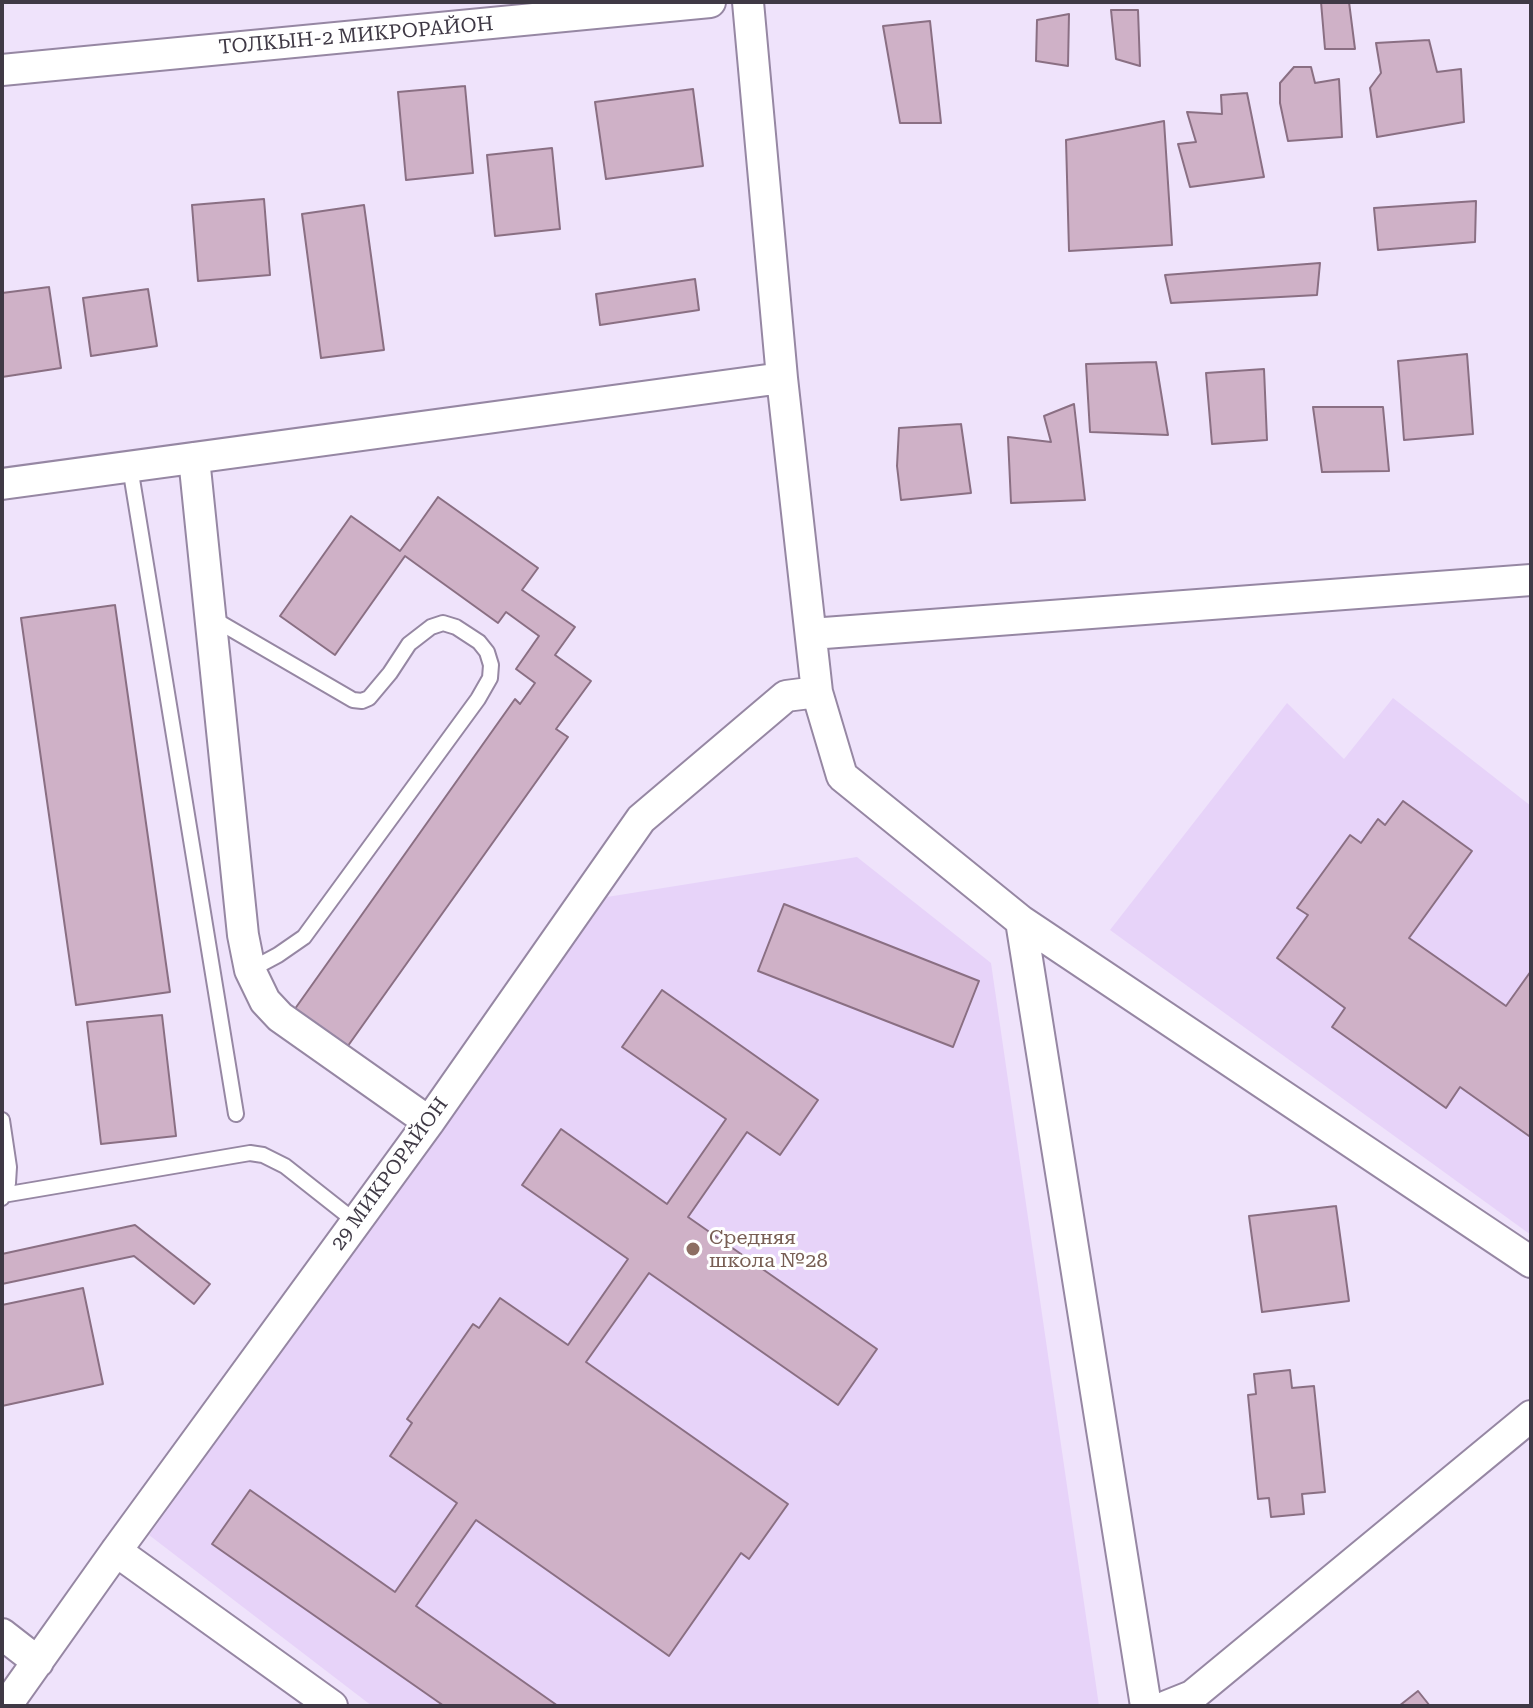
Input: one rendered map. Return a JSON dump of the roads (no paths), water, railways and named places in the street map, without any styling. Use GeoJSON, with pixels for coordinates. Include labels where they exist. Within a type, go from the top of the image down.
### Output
{"type":"FeatureCollection","features":[{"type":"Feature","properties":{"kind":"street","name":"ТОЛКЫН-2 МИКРОРАЙОН"},"geometry":{"type":"LineString","coordinates":[[2,70],[710,2]]}},
{"type":"Feature","properties":{"kind":"street"},"geometry":{"type":"LineString","coordinates":[[748,2],[782,378],[817,692],[842,776],[1021,921],[1531,1262]]}},
{"type":"Feature","properties":{"kind":"street"},"geometry":{"type":"LineString","coordinates":[[2,484],[782,378]]}},
{"type":"Feature","properties":{"kind":"street"},"geometry":{"type":"LineString","coordinates":[[194,458],[243,935],[250,970],[265,1001],[280,1017],[429,1122]]}},
{"type":"Feature","properties":{"kind":"street"},"geometry":{"type":"LineString","coordinates":[[811,634],[1531,580]]}},
{"type":"Feature","properties":{"kind":"street","name":"29 МИКРОРАЙОН"},"geometry":{"type":"LineString","coordinates":[[6,1706],[429,1122],[641,819],[786,696],[817,692]]}},
{"type":"Feature","properties":{"kind":"street"},"geometry":{"type":"LineString","coordinates":[[1021,921],[1146,1706]]}},
{"type":"Feature","properties":{"kind":"street"},"geometry":{"type":"LineString","coordinates":[[1167,1706],[1192,1696],[1531,1416]]}},
{"type":"Feature","properties":{"kind":"street"},"geometry":{"type":"LineString","coordinates":[[116,1551],[330,1706]]}},
{"type":"Feature","properties":{"kind":"street"},"geometry":{"type":"LineString","coordinates":[[2,1634],[38,1662]]}},
{"type":"Feature","properties":{"kind":"lane"},"geometry":{"type":"LineString","coordinates":[[130,467],[236,1114]]}},
{"type":"Feature","properties":{"kind":"lane"},"geometry":{"type":"LineString","coordinates":[[211,617],[353,700],[369,698],[409,644],[431,627],[443,623],[456,627],[479,642],[487,652],[491,665],[490,678],[478,699],[304,937],[250,970]]}},
{"type":"Feature","properties":{"kind":"lane"},"geometry":{"type":"LineString","coordinates":[[2,1120],[9,1167],[3,1197],[250,1153],[263,1155],[285,1166],[356,1222]]}},
{"type":"Feature","properties":{"kind":"place","name":"Средняя школа №28"},"geometry":{"type":"Point","coordinates":[693,1249]}}]}
